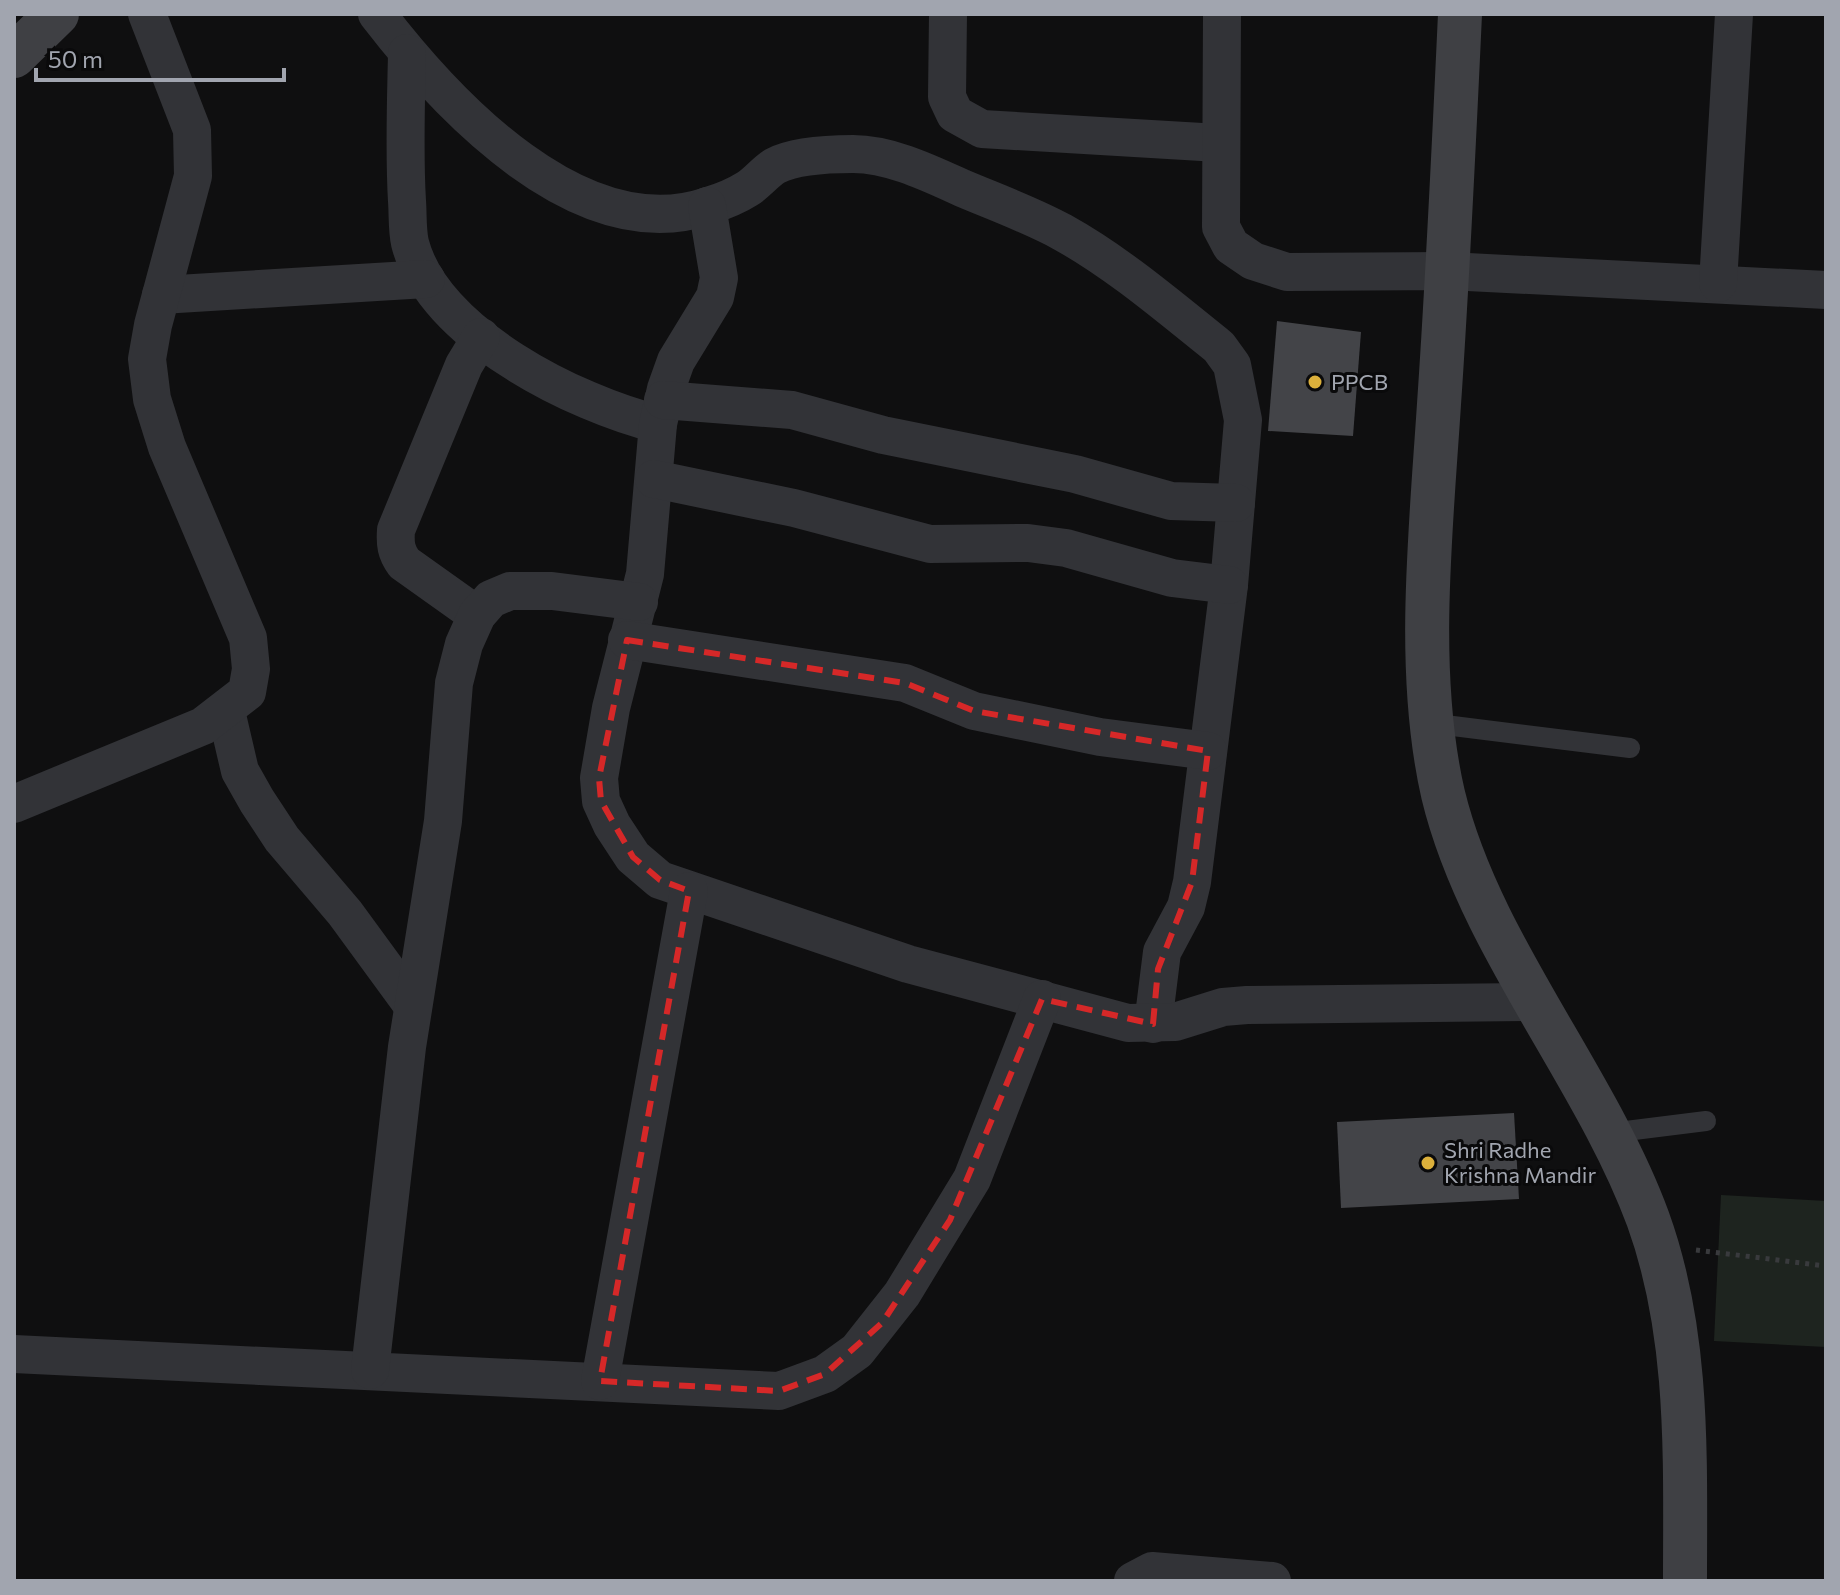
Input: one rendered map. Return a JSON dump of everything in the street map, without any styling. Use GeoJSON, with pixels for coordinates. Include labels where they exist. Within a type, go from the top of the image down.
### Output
{"type":"FeatureCollection","features":[{"type":"Feature","properties":{"kind":"street"},"geometry":{"type":"LineString","coordinates":[[14,56],[57,14]]}},
{"type":"Feature","properties":{"kind":"street"},"geometry":{"type":"LineString","coordinates":[[14,804],[203,726],[247,692],[251,669],[248,638],[167,447],[152,399],[147,359],[193,176],[192,130],[147,14]]}},
{"type":"Feature","properties":{"kind":"street"},"geometry":{"type":"LineString","coordinates":[[377,14],[407,53],[460,108],[554,182],[597,203],[664,216],[707,206],[746,190],[777,165],[811,157],[855,154],[912,167],[1062,232],[1219,347],[1232,365],[1243,420],[1229,585],[1192,882],[1186,907],[1162,952],[1153,1024]]}},
{"type":"Feature","properties":{"kind":"street"},"geometry":{"type":"LineString","coordinates":[[948,14],[947,97],[949,108],[967,124],[1013,132],[1219,143]]}},
{"type":"Feature","properties":{"kind":"street"},"geometry":{"type":"LineString","coordinates":[[1222,14],[1221,227],[1231,246],[1253,261],[1287,272],[1448,271],[1826,290]]}},
{"type":"Feature","properties":{"kind":"street"},"geometry":{"type":"LineString","coordinates":[[1460,14],[1448,271],[1430,536],[1429,723],[1444,798],[1466,857],[1535,1002],[1610,1133],[1648,1219],[1675,1319],[1682,1388],[1685,1581]]}},
{"type":"Feature","properties":{"kind":"street"},"geometry":{"type":"LineString","coordinates":[[1718,283],[1734,14]]}},
{"type":"Feature","properties":{"kind":"street"},"geometry":{"type":"LineString","coordinates":[[407,53],[405,164],[410,243],[426,279],[451,310],[481,337],[574,396],[604,409],[661,412],[792,410],[883,435],[1075,474],[1171,501],[1236,503]]}},
{"type":"Feature","properties":{"kind":"street"},"geometry":{"type":"LineString","coordinates":[[707,206],[719,278],[715,297],[676,361],[661,412],[649,544],[599,778],[601,801],[633,857],[660,880],[689,891],[908,964],[1128,1023],[1175,1022],[1223,1007],[1247,1005],[1535,1002]]}},
{"type":"Feature","properties":{"kind":"street"},"geometry":{"type":"LineString","coordinates":[[161,295],[426,279]]}},
{"type":"Feature","properties":{"kind":"street"},"geometry":{"type":"LineString","coordinates":[[477,615],[404,563],[396,553],[396,530],[453,391],[481,337]]}},
{"type":"Feature","properties":{"kind":"street"},"geometry":{"type":"LineString","coordinates":[[654,479],[794,508],[930,544],[1028,543],[1066,548],[1172,578],[1229,585]]}},
{"type":"Feature","properties":{"kind":"street"},"geometry":{"type":"LineString","coordinates":[[370,1370],[413,1006],[443,821],[454,683],[464,644],[477,615],[491,599],[510,591],[552,591],[639,602]]}},
{"type":"Feature","properties":{"kind":"street"},"geometry":{"type":"LineString","coordinates":[[627,640],[905,683],[974,711],[1100,737],[1208,751]]}},
{"type":"Feature","properties":{"kind":"street"},"geometry":{"type":"LineString","coordinates":[[226,711],[240,771],[257,801],[282,839],[345,913],[413,1006]]}},
{"type":"Feature","properties":{"kind":"street"},"geometry":{"type":"LineString","coordinates":[[600,1381],[689,891]]}},
{"type":"Feature","properties":{"kind":"street"},"geometry":{"type":"LineString","coordinates":[[14,1354],[779,1391],[825,1374],[857,1351],[902,1294],[972,1179],[1042,999]]}},
{"type":"Feature","properties":{"kind":"street"},"geometry":{"type":"LineString","coordinates":[[1133,1581],[1152,1571],[1272,1581]]}},
{"type":"Feature","properties":{"kind":"lane"},"geometry":{"type":"LineString","coordinates":[[1429,723],[1630,748]]}},
{"type":"Feature","properties":{"kind":"lane"},"geometry":{"type":"LineString","coordinates":[[1610,1133],[1706,1121]]}},
{"type":"Feature","properties":{"kind":"path"},"geometry":{"type":"LineString","coordinates":[[1655,1246],[1826,1266]]}},
{"type":"Feature","properties":{"kind":"highlighted area"},"geometry":{"type":"Polygon","coordinates":[[[627,640],[905,683],[974,711],[1208,751],[1192,882],[1158,969],[1153,1024],[1042,999],[950,1220],[882,1323],[825,1374],[779,1391],[600,1381],[689,891],[660,880],[633,857],[601,801],[599,778],[627,640]]]}},
{"type":"Feature","properties":{"kind":"shaded area"},"geometry":{"type":"Polygon","coordinates":[[[1721,1195],[1826,1201],[1826,1347],[1714,1341],[1721,1195]]]}},
{"type":"Feature","properties":{"kind":"building","name":"PPCB"},"geometry":{"type":"Polygon","coordinates":[[[1277,321],[1361,332],[1353,436],[1268,431],[1277,321]]]}},
{"type":"Feature","properties":{"kind":"building"},"geometry":{"type":"Polygon","coordinates":[[[1514,1113],[1519,1199],[1341,1208],[1337,1122],[1514,1113]]]}},
{"type":"Feature","properties":{"kind":"place","name":"PPCB"},"geometry":{"type":"Point","coordinates":[1315,382]}},
{"type":"Feature","properties":{"kind":"place","name":"Shri Radhe Krishna Mandir"},"geometry":{"type":"Point","coordinates":[1428,1163]}}]}
